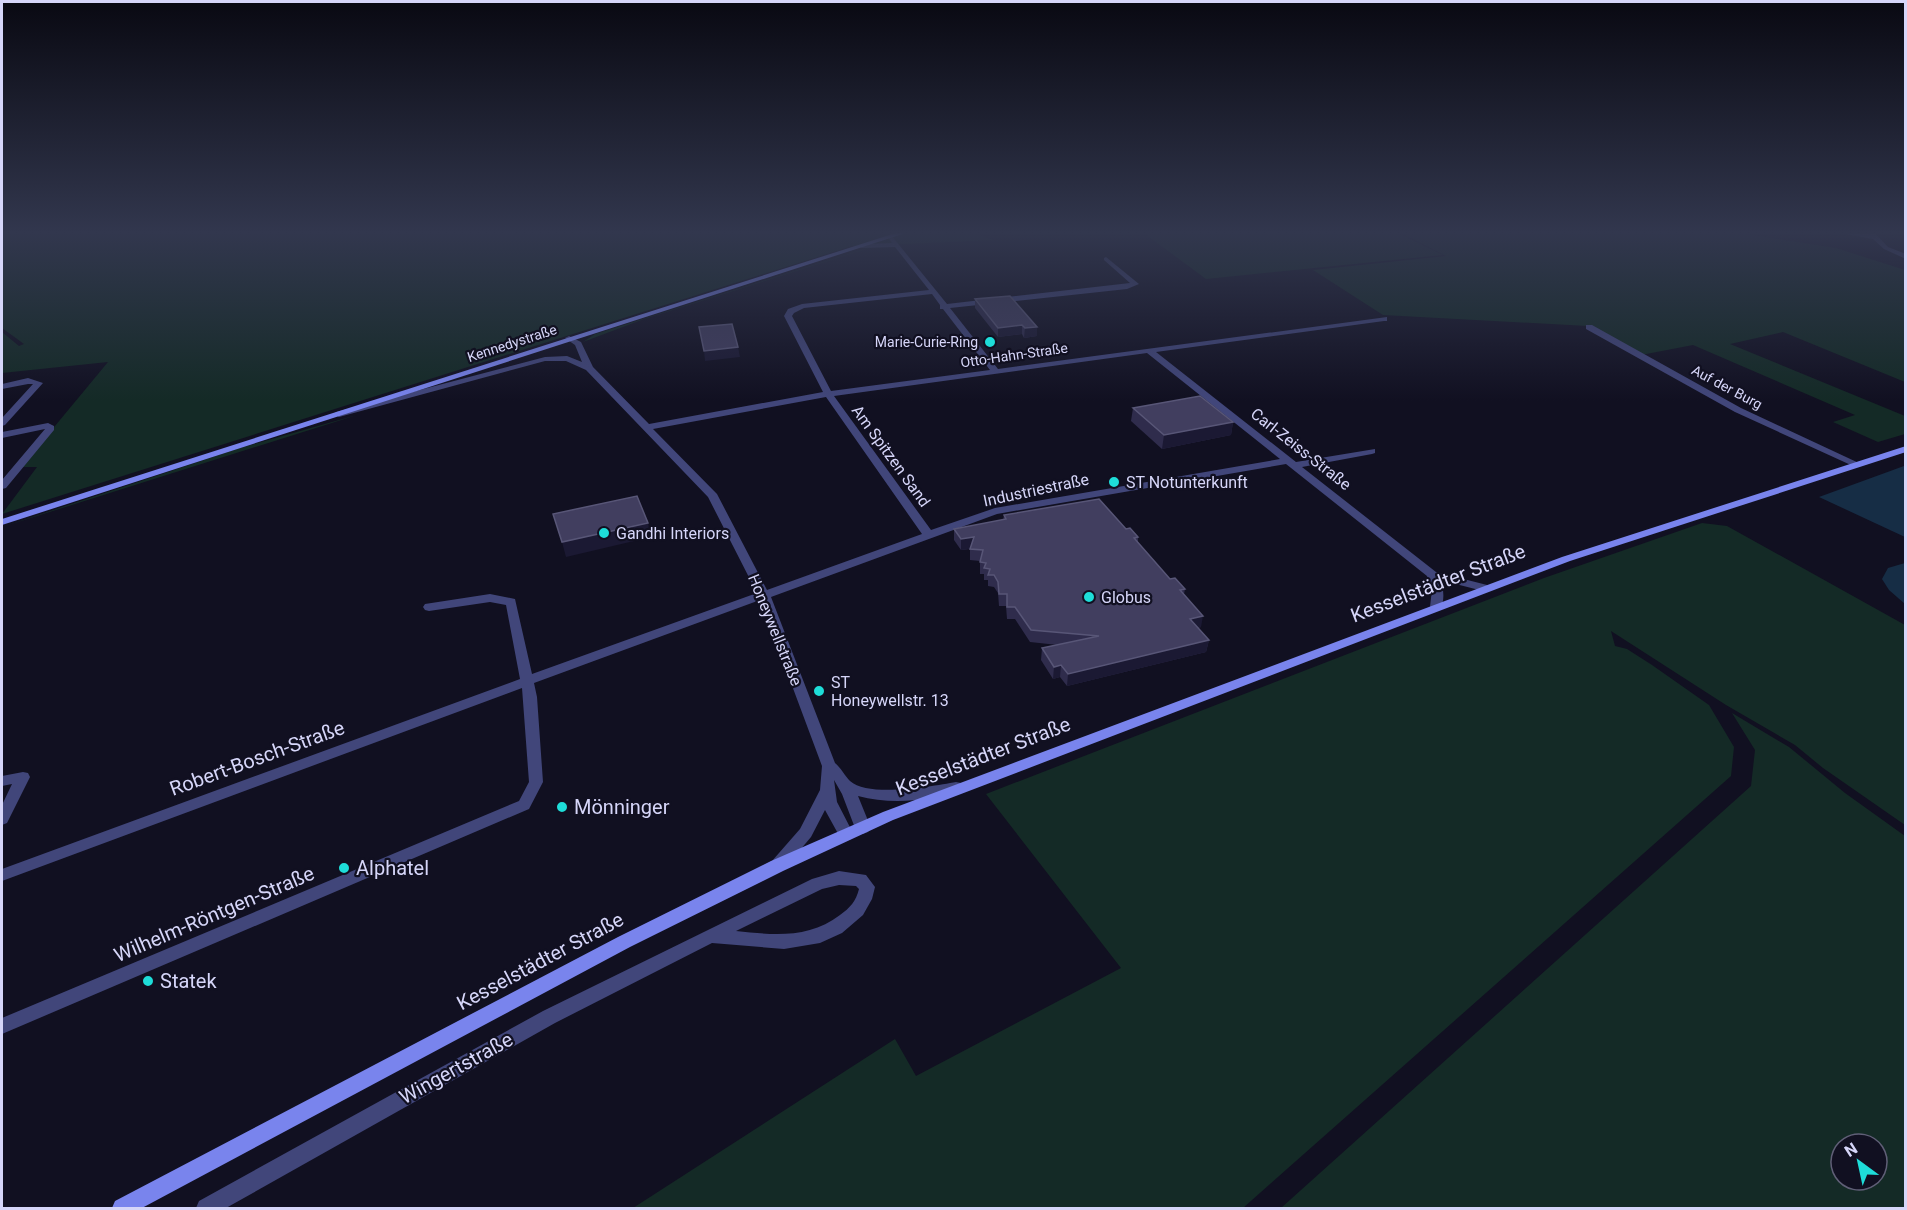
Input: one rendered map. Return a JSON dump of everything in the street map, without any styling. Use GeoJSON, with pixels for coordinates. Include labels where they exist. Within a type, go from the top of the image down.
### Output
{"type":"FeatureCollection","features":[{"type":"Feature","properties":{"kind":"main road","name":"Kennedystraße"},"geometry":{"type":"LineString","coordinates":[[2,522],[731,287]]}},
{"type":"Feature","properties":{"kind":"main road","name":"Kesselstädter Straße"},"geometry":{"type":"LineString","coordinates":[[122,1209],[613,948],[777,866],[846,835],[963,786],[1566,559],[1905,448]]}},
{"type":"Feature","properties":{"kind":"street"},"geometry":{"type":"LineString","coordinates":[[929,287],[995,371]]}},
{"type":"Feature","properties":{"kind":"street"},"geometry":{"type":"LineString","coordinates":[[943,307],[1120,287]]}},
{"type":"Feature","properties":{"kind":"street"},"geometry":{"type":"LineString","coordinates":[[828,394],[788,316],[791,311],[808,305],[932,292]]}},
{"type":"Feature","properties":{"kind":"street","name":"Otto-Hahn-Straße"},"geometry":{"type":"LineString","coordinates":[[648,427],[828,394],[1384,319]]}},
{"type":"Feature","properties":{"kind":"street","name":"Auf der Burg"},"geometry":{"type":"LineString","coordinates":[[1589,327],[1738,410],[1856,464]]}},
{"type":"Feature","properties":{"kind":"street","name":"Honeywellstraße"},"geometry":{"type":"LineString","coordinates":[[569,339],[579,346],[589,368],[713,496],[764,595],[829,766],[825,794],[806,833],[777,866]]}},
{"type":"Feature","properties":{"kind":"street"},"geometry":{"type":"LineString","coordinates":[[556,343],[579,362]]}},
{"type":"Feature","properties":{"kind":"street","name":"Carl-Zeiss-Straße"},"geometry":{"type":"LineString","coordinates":[[1148,350],[1432,574],[1487,588]]}},
{"type":"Feature","properties":{"kind":"street","name":"Kennedystraße"},"geometry":{"type":"LineString","coordinates":[[329,416],[391,402],[545,359],[564,357],[589,368]]}},
{"type":"Feature","properties":{"kind":"street"},"geometry":{"type":"LineString","coordinates":[[2,386],[28,381],[39,383],[2,423]]}},
{"type":"Feature","properties":{"kind":"street","name":"Am Spitzen Sand"},"geometry":{"type":"LineString","coordinates":[[828,394],[929,535]]}},
{"type":"Feature","properties":{"kind":"street"},"geometry":{"type":"LineString","coordinates":[[2,435],[42,427],[51,428],[2,486]]}},
{"type":"Feature","properties":{"kind":"street","name":"Industriestraße"},"geometry":{"type":"LineString","coordinates":[[764,595],[1008,508],[1372,451]]}},
{"type":"Feature","properties":{"kind":"street"},"geometry":{"type":"LineString","coordinates":[[1432,574],[1438,589],[1436,608]]}},
{"type":"Feature","properties":{"kind":"street","name":"Robert-Bosch-Straße"},"geometry":{"type":"LineString","coordinates":[[2,875],[526,680],[764,595]]}},
{"type":"Feature","properties":{"kind":"street"},"geometry":{"type":"LineString","coordinates":[[429,606],[490,598],[511,602],[526,680]]}},
{"type":"Feature","properties":{"kind":"street","name":"Wilhelm-Röntgen-Straße"},"geometry":{"type":"LineString","coordinates":[[2,1026],[524,805],[536,782],[526,680]]}},
{"type":"Feature","properties":{"kind":"street","name":"Honeywellstraße"},"geometry":{"type":"LineString","coordinates":[[829,766],[837,772],[846,786],[863,828]]}},
{"type":"Feature","properties":{"kind":"street"},"geometry":{"type":"LineString","coordinates":[[2,781],[22,777],[2,819]]}},
{"type":"Feature","properties":{"kind":"street"},"geometry":{"type":"LineString","coordinates":[[846,786],[880,797],[913,796],[963,786]]}},
{"type":"Feature","properties":{"kind":"street"},"geometry":{"type":"LineString","coordinates":[[825,794],[846,835]]}},
{"type":"Feature","properties":{"kind":"street","name":"Wingertstraße"},"geometry":{"type":"LineString","coordinates":[[206,1209],[549,1017],[710,936],[828,880],[851,878],[860,880],[867,887],[856,912],[834,930],[813,939],[784,942],[710,936]]}},
{"type":"Feature","properties":{"kind":"green space"},"geometry":{"type":"Polygon","coordinates":[[[2,287],[720,287],[2,514],[37,467],[21,467],[108,362],[2,373],[2,332],[19,346],[24,344],[2,328],[2,287]]]}},
{"type":"Feature","properties":{"kind":"green space"},"geometry":{"type":"Polygon","coordinates":[[[744,287],[644,319],[583,342],[595,334],[744,287]]]}},
{"type":"Feature","properties":{"kind":"green space"},"geometry":{"type":"Polygon","coordinates":[[[1340,287],[1905,287],[1905,382],[1783,332],[1730,344],[1905,416],[1905,434],[1878,442],[1833,422],[1855,415],[1693,345],[1641,355],[1587,326],[1383,315],[1340,287]]]}},
{"type":"Feature","properties":{"kind":"green space"},"geometry":{"type":"Polygon","coordinates":[[[357,415],[2,527],[240,448],[357,415]]]}},
{"type":"Feature","properties":{"kind":"green space"},"geometry":{"type":"Polygon","coordinates":[[[1702,523],[1727,526],[1905,625],[1905,825],[1823,768],[1795,745],[1726,705],[1611,631],[1615,646],[1627,649],[1709,705],[1734,747],[1731,776],[1243,1208],[633,1208],[895,1039],[916,1076],[1121,968],[986,794],[1544,578],[1702,523]]]}},
{"type":"Feature","properties":{"kind":"green space"},"geometry":{"type":"Polygon","coordinates":[[[1732,713],[1789,747],[1845,793],[1905,836],[1905,1208],[1281,1208],[1751,786],[1755,750],[1732,713]]]}},
{"type":"Feature","properties":{"kind":"water"},"geometry":{"type":"Polygon","coordinates":[[[1904,466],[1905,537],[1819,497],[1904,466]]]}},
{"type":"Feature","properties":{"kind":"water"},"geometry":{"type":"Polygon","coordinates":[[[1906,563],[1905,604],[1889,590],[1882,579],[1888,568],[1906,563]]]}},
{"type":"Feature","properties":{"kind":"building"},"geometry":{"type":"Polygon","coordinates":[[[1010,296],[1037,327],[1025,328],[1022,325],[998,328],[975,299],[1010,296]]]}},
{"type":"Feature","properties":{"kind":"building"},"geometry":{"type":"Polygon","coordinates":[[[732,324],[738,347],[704,351],[699,327],[732,324]]]}},
{"type":"Feature","properties":{"kind":"building"},"geometry":{"type":"Polygon","coordinates":[[[1200,396],[1233,422],[1164,435],[1133,408],[1200,396]]]}},
{"type":"Feature","properties":{"kind":"building"},"geometry":{"type":"Polygon","coordinates":[[[637,496],[648,523],[562,542],[553,514],[637,496]]]}},
{"type":"Feature","properties":{"kind":"building","name":"Globus"},"geometry":{"type":"Polygon","coordinates":[[[1099,499],[1126,529],[1130,528],[1138,537],[1134,538],[1170,579],[1175,578],[1185,589],[1180,590],[1203,616],[1190,619],[1209,640],[1068,674],[1061,665],[1054,667],[1042,648],[1099,636],[1031,630],[1015,607],[1007,607],[1007,594],[999,594],[998,582],[994,575],[988,575],[990,569],[984,568],[986,563],[980,562],[983,550],[970,549],[974,537],[961,539],[954,529],[1006,519],[1004,515],[1099,499]]]}},
{"type":"Feature","properties":{"kind":"place","name":"Marie-Curie-Ring"},"geometry":{"type":"Point","coordinates":[990,342]}},
{"type":"Feature","properties":{"kind":"place","name":"ST Notunterkunft"},"geometry":{"type":"Point","coordinates":[1114,482]}},
{"type":"Feature","properties":{"kind":"place","name":"Gandhi Interiors"},"geometry":{"type":"Point","coordinates":[604,533]}},
{"type":"Feature","properties":{"kind":"place","name":"Globus"},"geometry":{"type":"Point","coordinates":[1089,597]}},
{"type":"Feature","properties":{"kind":"place","name":"ST Honeywellstr. 13"},"geometry":{"type":"Point","coordinates":[819,691]}},
{"type":"Feature","properties":{"kind":"place","name":"Mönninger"},"geometry":{"type":"Point","coordinates":[562,807]}},
{"type":"Feature","properties":{"kind":"place","name":"Alphatel"},"geometry":{"type":"Point","coordinates":[344,868]}},
{"type":"Feature","properties":{"kind":"place","name":"Statek"},"geometry":{"type":"Point","coordinates":[148,981]}}]}
